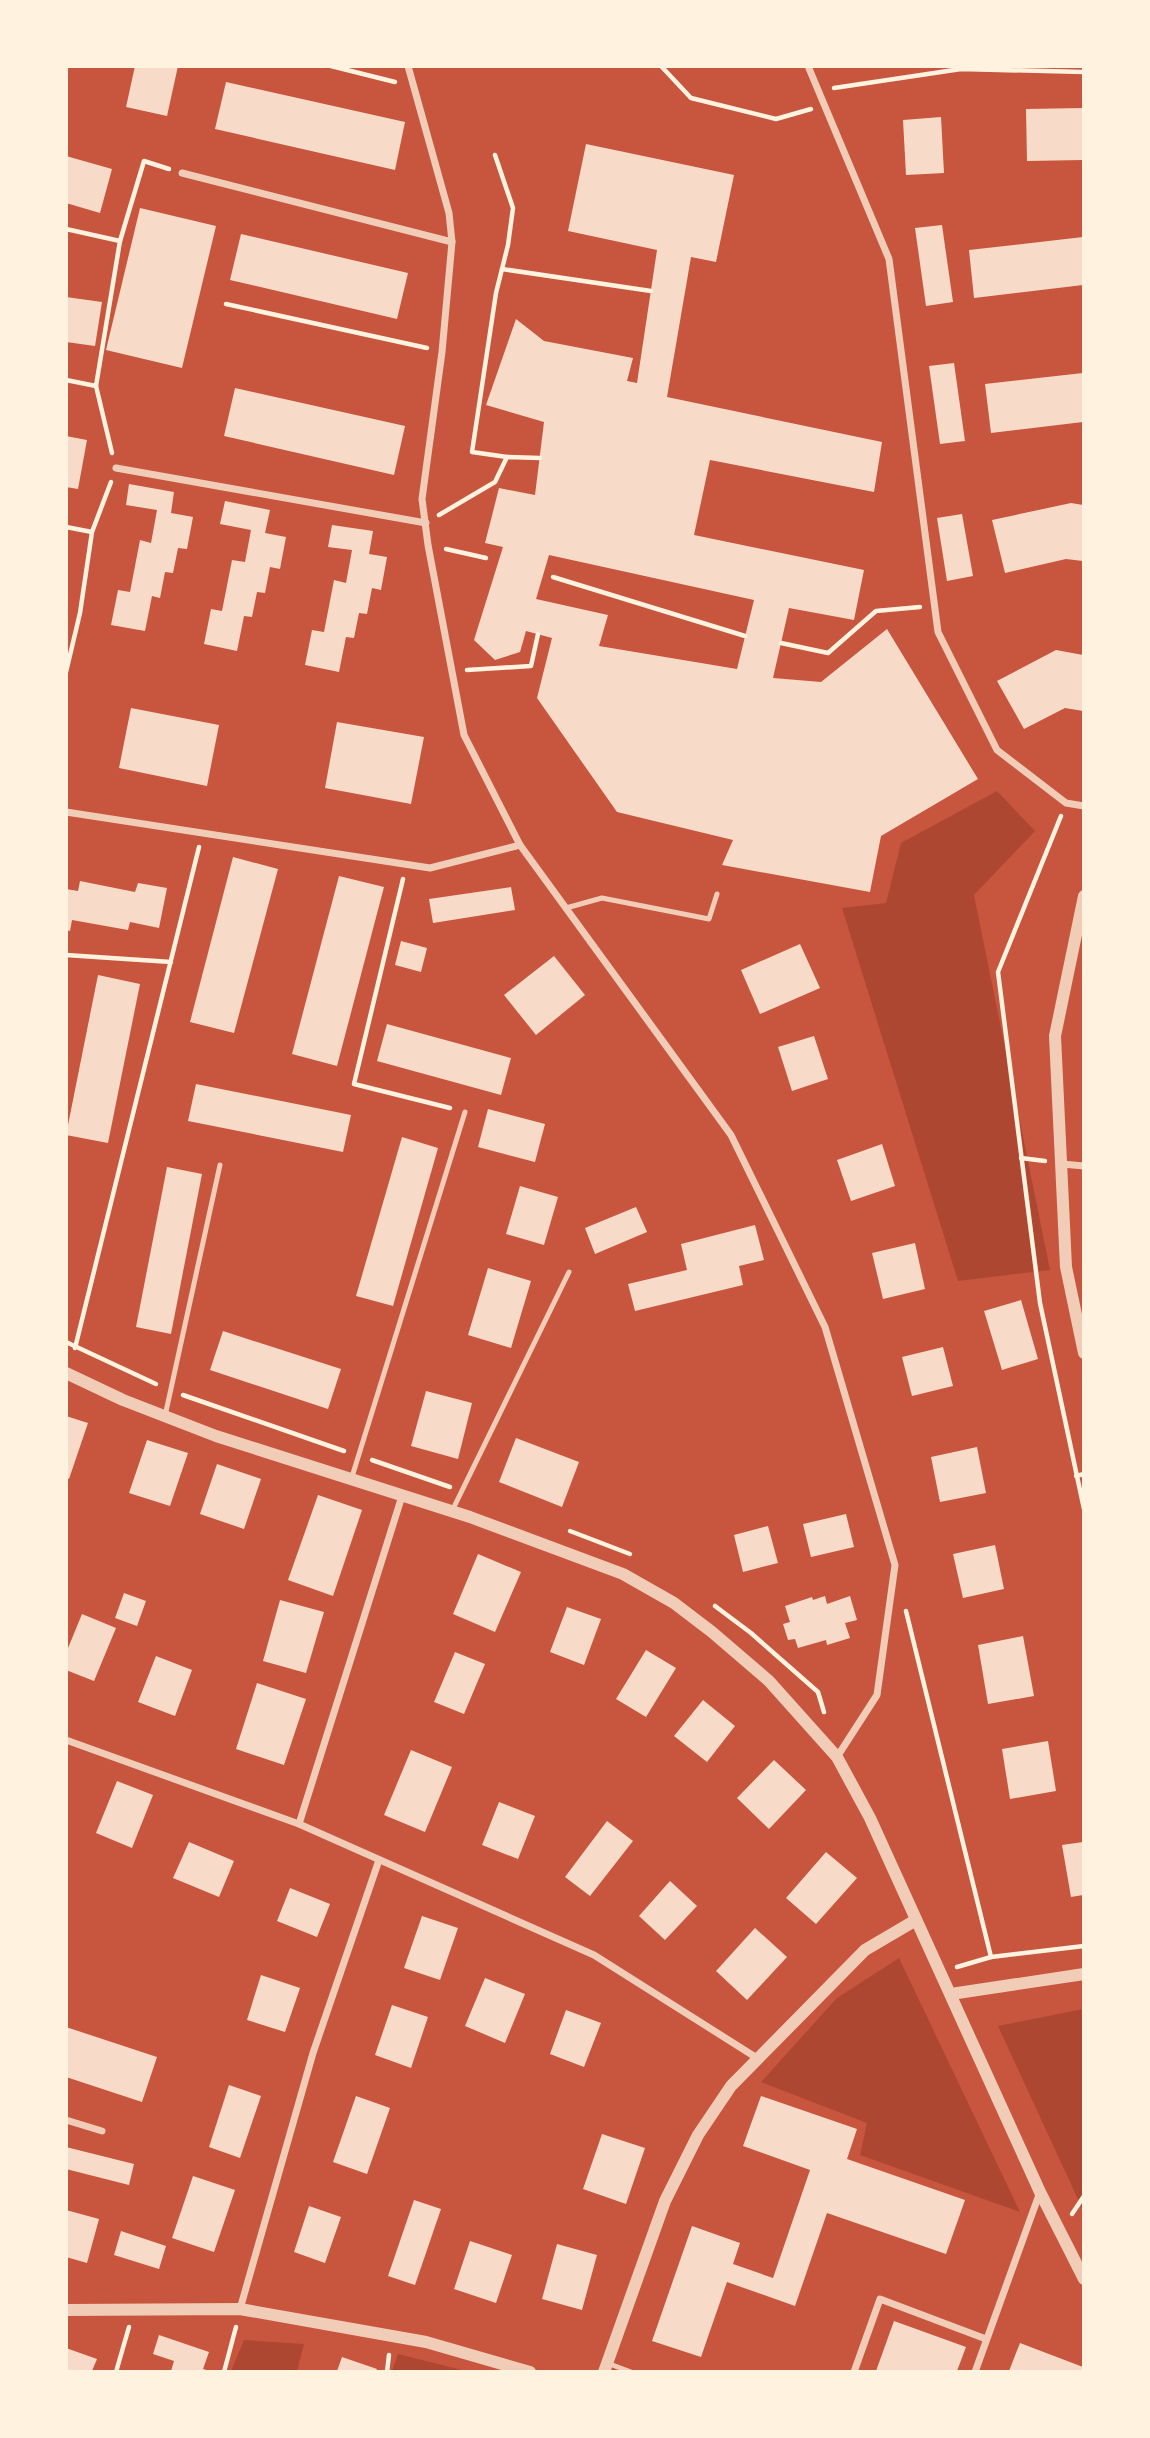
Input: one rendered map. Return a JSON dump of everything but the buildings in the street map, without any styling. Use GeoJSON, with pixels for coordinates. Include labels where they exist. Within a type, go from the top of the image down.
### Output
{"type":"FeatureCollection","features":[{"type":"Feature","properties":{"kind":"street"},"geometry":{"type":"LineString","coordinates":[[408,66],[449,213],[452,242],[442,352],[422,499],[428,545],[464,735],[520,845],[731,1135],[825,1327],[895,1564],[877,1695],[837,1757]]}},
{"type":"Feature","properties":{"kind":"street"},"geometry":{"type":"LineString","coordinates":[[808,66],[889,259],[938,632],[997,750],[1066,803],[1083,806]]}},
{"type":"Feature","properties":{"kind":"street"},"geometry":{"type":"LineString","coordinates":[[182,173],[452,242]]}},
{"type":"Feature","properties":{"kind":"street"},"geometry":{"type":"LineString","coordinates":[[116,468],[426,523]]}},
{"type":"Feature","properties":{"kind":"street"},"geometry":{"type":"LineString","coordinates":[[66,812],[430,868],[520,845]]}},
{"type":"Feature","properties":{"kind":"street"},"geometry":{"type":"LineString","coordinates":[[1083,896],[1055,1036],[1066,1267],[1083,1353]]}},
{"type":"Feature","properties":{"kind":"street"},"geometry":{"type":"LineString","coordinates":[[1062,1164],[1083,1166]]}},
{"type":"Feature","properties":{"kind":"street"},"geometry":{"type":"LineString","coordinates":[[67,1373],[216,1436],[451,1512],[624,1574],[674,1603],[769,1681],[837,1757],[870,1818],[1040,2192],[1083,2279]]}},
{"type":"Feature","properties":{"kind":"street"},"geometry":{"type":"LineString","coordinates":[[299,1824],[402,1496]]}},
{"type":"Feature","properties":{"kind":"street"},"geometry":{"type":"LineString","coordinates":[[66,1740],[299,1824],[594,1955],[757,2058]]}},
{"type":"Feature","properties":{"kind":"street"},"geometry":{"type":"LineString","coordinates":[[240,2309],[313,2053],[379,1860]]}},
{"type":"Feature","properties":{"kind":"street"},"geometry":{"type":"LineString","coordinates":[[606,2367],[665,2201],[698,2135],[731,2086],[865,1950],[916,1920]]}},
{"type":"Feature","properties":{"kind":"street"},"geometry":{"type":"LineString","coordinates":[[951,1994],[1083,1974]]}},
{"type":"Feature","properties":{"kind":"street"},"geometry":{"type":"LineString","coordinates":[[66,2120],[102,2131]]}},
{"type":"Feature","properties":{"kind":"street"},"geometry":{"type":"LineString","coordinates":[[975,2371],[1040,2192]]}},
{"type":"Feature","properties":{"kind":"street"},"geometry":{"type":"LineString","coordinates":[[854,2371],[880,2299],[986,2339]]}},
{"type":"Feature","properties":{"kind":"street"},"geometry":{"type":"LineString","coordinates":[[66,2310],[240,2309],[426,2342],[530,2371]]}},
{"type":"Feature","properties":{"kind":"lane"},"geometry":{"type":"LineString","coordinates":[[566,908],[602,898],[709,919],[717,894]]}},
{"type":"Feature","properties":{"kind":"lane"},"geometry":{"type":"LineString","coordinates":[[351,1480],[465,1112]]}},
{"type":"Feature","properties":{"kind":"lane"},"geometry":{"type":"LineString","coordinates":[[165,1416],[220,1165]]}},
{"type":"Feature","properties":{"kind":"lane"},"geometry":{"type":"LineString","coordinates":[[451,1512],[569,1272]]}},
{"type":"Feature","properties":{"kind":"lane"},"geometry":{"type":"LineString","coordinates":[[606,2367],[631,2371]]}},
{"type":"Feature","properties":{"kind":"path"},"geometry":{"type":"LineString","coordinates":[[331,66],[413,86]]}},
{"type":"Feature","properties":{"kind":"path"},"geometry":{"type":"LineString","coordinates":[[661,66],[691,98],[752,113],[776,118],[825,106]]}},
{"type":"Feature","properties":{"kind":"path"},"geometry":{"type":"LineString","coordinates":[[818,91],[961,69],[1083,72]]}},
{"type":"Feature","properties":{"kind":"path"},"geometry":{"type":"LineString","coordinates":[[495,155],[513,208],[496,293],[472,452],[540,458]]}},
{"type":"Feature","properties":{"kind":"path"},"geometry":{"type":"LineString","coordinates":[[66,380],[96,386],[120,241],[144,161],[182,173]]}},
{"type":"Feature","properties":{"kind":"path"},"geometry":{"type":"LineString","coordinates":[[66,229],[120,241]]}},
{"type":"Feature","properties":{"kind":"path"},"geometry":{"type":"LineString","coordinates":[[502,269],[650,291]]}},
{"type":"Feature","properties":{"kind":"path"},"geometry":{"type":"LineString","coordinates":[[226,304],[442,352]]}},
{"type":"Feature","properties":{"kind":"path"},"geometry":{"type":"LineString","coordinates":[[426,523],[495,482],[507,457]]}},
{"type":"Feature","properties":{"kind":"path"},"geometry":{"type":"LineString","coordinates":[[66,672],[80,613],[92,532]]}},
{"type":"Feature","properties":{"kind":"path"},"geometry":{"type":"LineString","coordinates":[[428,545],[486,558]]}},
{"type":"Feature","properties":{"kind":"path"},"geometry":{"type":"LineString","coordinates":[[553,577],[745,636]]}},
{"type":"Feature","properties":{"kind":"path"},"geometry":{"type":"LineString","coordinates":[[781,643],[828,653],[876,611],[935,606]]}},
{"type":"Feature","properties":{"kind":"path"},"geometry":{"type":"LineString","coordinates":[[452,671],[531,666],[538,634]]}},
{"type":"Feature","properties":{"kind":"path"},"geometry":{"type":"LineString","coordinates":[[1066,803],[998,972],[1040,1303],[1083,1510]]}},
{"type":"Feature","properties":{"kind":"path"},"geometry":{"type":"LineString","coordinates":[[67,1373],[202,833]]}},
{"type":"Feature","properties":{"kind":"path"},"geometry":{"type":"LineString","coordinates":[[406,865],[354,1084],[465,1112]]}},
{"type":"Feature","properties":{"kind":"path"},"geometry":{"type":"LineString","coordinates":[[66,955],[171,962]]}},
{"type":"Feature","properties":{"kind":"path"},"geometry":{"type":"LineString","coordinates":[[1076,1476],[1083,1474]]}},
{"type":"Feature","properties":{"kind":"path"},"geometry":{"type":"LineString","coordinates":[[905,1605],[991,1957]]}},
{"type":"Feature","properties":{"kind":"path"},"geometry":{"type":"LineString","coordinates":[[940,1972],[991,1957],[1083,1946]]}},
{"type":"Feature","properties":{"kind":"path"},"geometry":{"type":"LineString","coordinates":[[116,2371],[134,2309]]}},
{"type":"Feature","properties":{"kind":"path"},"geometry":{"type":"LineString","coordinates":[[224,2371],[240,2309]]}},
{"type":"Feature","properties":{"kind":"shaded area"},"geometry":{"type":"Polygon","coordinates":[[[997,791],[1035,831],[974,895],[1050,1270],[958,1281],[842,908],[886,903],[901,843],[997,791]]]}},
{"type":"Feature","properties":{"kind":"shaded area"},"geometry":{"type":"Polygon","coordinates":[[[899,1958],[1020,2212],[860,2155],[867,2123],[761,2082],[837,1998],[899,1958]]]}},
{"type":"Feature","properties":{"kind":"shaded area"},"geometry":{"type":"Polygon","coordinates":[[[1083,2009],[1083,2210],[998,2026],[1083,2009]]]}},
{"type":"Feature","properties":{"kind":"shaded area"},"geometry":{"type":"Polygon","coordinates":[[[244,2340],[304,2344],[297,2371],[231,2371],[244,2340]]]}},
{"type":"Feature","properties":{"kind":"shaded area"},"geometry":{"type":"Polygon","coordinates":[[[398,2354],[466,2371],[392,2371],[398,2354]]]}}]}
